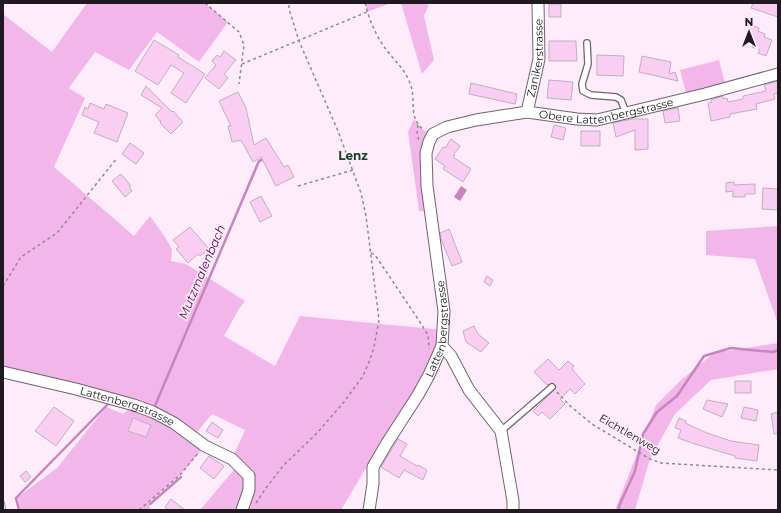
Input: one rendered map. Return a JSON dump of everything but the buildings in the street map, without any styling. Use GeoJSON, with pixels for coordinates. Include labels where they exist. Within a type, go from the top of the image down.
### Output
{"type":"FeatureCollection","features":[{"type":"Feature","properties":{"kind":"street","name":"Zanikerstrasse"},"geometry":{"type":"LineString","coordinates":[[527,112],[539,59],[538,3]]}},
{"type":"Feature","properties":{"kind":"street","name":"Obere Lattenbergstrasse"},"geometry":{"type":"LineString","coordinates":[[434,134],[447,127],[476,120],[527,112],[577,119],[597,120],[705,94],[778,74]]}},
{"type":"Feature","properties":{"kind":"street","name":"Lattenbergstrasse"},"geometry":{"type":"LineString","coordinates":[[369,510],[373,484],[373,467],[387,442],[418,395],[442,346],[444,311],[427,186],[426,154],[428,142],[434,134]]}},
{"type":"Feature","properties":{"kind":"street"},"geometry":{"type":"LineString","coordinates":[[442,346],[451,356],[469,390],[501,431],[513,501],[513,510]]}},
{"type":"Feature","properties":{"kind":"street","name":"Lattenbergstrasse"},"geometry":{"type":"LineString","coordinates":[[3,372],[76,389],[134,405],[153,412],[174,423],[205,446],[232,459],[249,476],[249,490],[242,510]]}},
{"type":"Feature","properties":{"kind":"lane"},"geometry":{"type":"LineString","coordinates":[[587,43],[588,64],[582,84],[583,91],[591,95],[616,97],[622,100],[626,112]]}},
{"type":"Feature","properties":{"kind":"lane"},"geometry":{"type":"LineString","coordinates":[[501,431],[552,387]]}},
{"type":"Feature","properties":{"kind":"path"},"geometry":{"type":"LineString","coordinates":[[206,3],[239,32],[244,45],[239,84]]}},
{"type":"Feature","properties":{"kind":"path"},"geometry":{"type":"LineString","coordinates":[[256,503],[283,466],[317,433],[344,402],[363,376],[374,347],[379,320],[366,216],[361,193],[353,170],[299,41],[290,9],[290,3]]}},
{"type":"Feature","properties":{"kind":"path"},"geometry":{"type":"LineString","coordinates":[[365,3],[373,29],[404,72],[410,83],[414,119],[418,125]]}},
{"type":"Feature","properties":{"kind":"path"},"geometry":{"type":"LineString","coordinates":[[242,64],[367,12]]}},
{"type":"Feature","properties":{"kind":"path"},"geometry":{"type":"LineString","coordinates":[[3,286],[21,257],[57,233],[117,158]]}},
{"type":"Feature","properties":{"kind":"path"},"geometry":{"type":"LineString","coordinates":[[298,186],[353,170]]}},
{"type":"Feature","properties":{"kind":"path"},"geometry":{"type":"LineString","coordinates":[[371,253],[375,255],[428,335],[429,349]]}},
{"type":"Feature","properties":{"kind":"path","name":"Eichtlenweg"},"geometry":{"type":"LineString","coordinates":[[552,387],[569,405],[592,424],[650,459],[661,463],[778,470]]}},
{"type":"Feature","properties":{"kind":"path"},"geometry":{"type":"LineString","coordinates":[[139,510],[180,475],[205,446]]}},
{"type":"Feature","properties":{"kind":"shaded area"},"geometry":{"type":"Polygon","coordinates":[[[87,3],[205,3],[228,22],[199,62],[157,32],[129,70],[95,52],[69,88],[85,98],[54,167],[134,236],[150,216],[172,249],[171,261],[186,264],[245,301],[224,336],[275,366],[300,316],[443,330],[420,381],[341,510],[200,510],[238,465],[232,459],[245,430],[212,414],[193,437],[205,446],[180,475],[148,503],[151,510],[20,510],[18,497],[57,468],[106,407],[123,414],[134,405],[3,372],[3,14],[52,52],[87,3]]]}},
{"type":"Feature","properties":{"kind":"shaded area"},"geometry":{"type":"Polygon","coordinates":[[[365,3],[391,3],[367,12],[365,3]]]}},
{"type":"Feature","properties":{"kind":"shaded area"},"geometry":{"type":"Polygon","coordinates":[[[401,3],[422,3],[429,5],[424,16],[434,60],[422,74],[401,3]]]}},
{"type":"Feature","properties":{"kind":"shaded area"},"geometry":{"type":"Polygon","coordinates":[[[719,60],[725,83],[686,93],[680,70],[719,60]]]}},
{"type":"Feature","properties":{"kind":"shaded area"},"geometry":{"type":"Polygon","coordinates":[[[414,119],[422,129],[433,134],[429,142],[429,212],[419,211],[408,132],[414,119]]]}},
{"type":"Feature","properties":{"kind":"shaded area"},"geometry":{"type":"Polygon","coordinates":[[[461,186],[467,190],[460,201],[454,197],[461,186]]]}},
{"type":"Feature","properties":{"kind":"shaded area"},"geometry":{"type":"Polygon","coordinates":[[[778,226],[778,324],[755,259],[706,255],[706,231],[778,226]]]}},
{"type":"Feature","properties":{"kind":"shaded area"},"geometry":{"type":"Polygon","coordinates":[[[778,343],[778,369],[711,380],[675,414],[650,459],[635,510],[615,510],[656,405],[681,380],[714,353],[778,343]]]}},
{"type":"Feature","properties":{"kind":"waterway","name":"Mutzmalenbach"},"geometry":{"type":"LineString","coordinates":[[154,408],[259,161],[264,159]]}},
{"type":"Feature","properties":{"kind":"waterway"},"geometry":{"type":"LineString","coordinates":[[619,510],[619,506],[635,471],[643,434],[657,412],[677,396],[704,356],[731,348],[773,352],[778,350]]}},
{"type":"Feature","properties":{"kind":"waterway","name":"Mutzmalenbach"},"geometry":{"type":"LineString","coordinates":[[19,510],[16,498],[109,403]]}},
{"type":"Feature","properties":{"kind":"waterway"},"geometry":{"type":"LineString","coordinates":[[150,504],[181,477]]}},
{"type":"Feature","properties":{"kind":"railway"},"geometry":{"type":"LineString","coordinates":[[3,503],[4,510]]}},
{"type":"Feature","properties":{"kind":"district","name":"Lenz"},"geometry":{"type":"Point","coordinates":[353,156]}}]}
